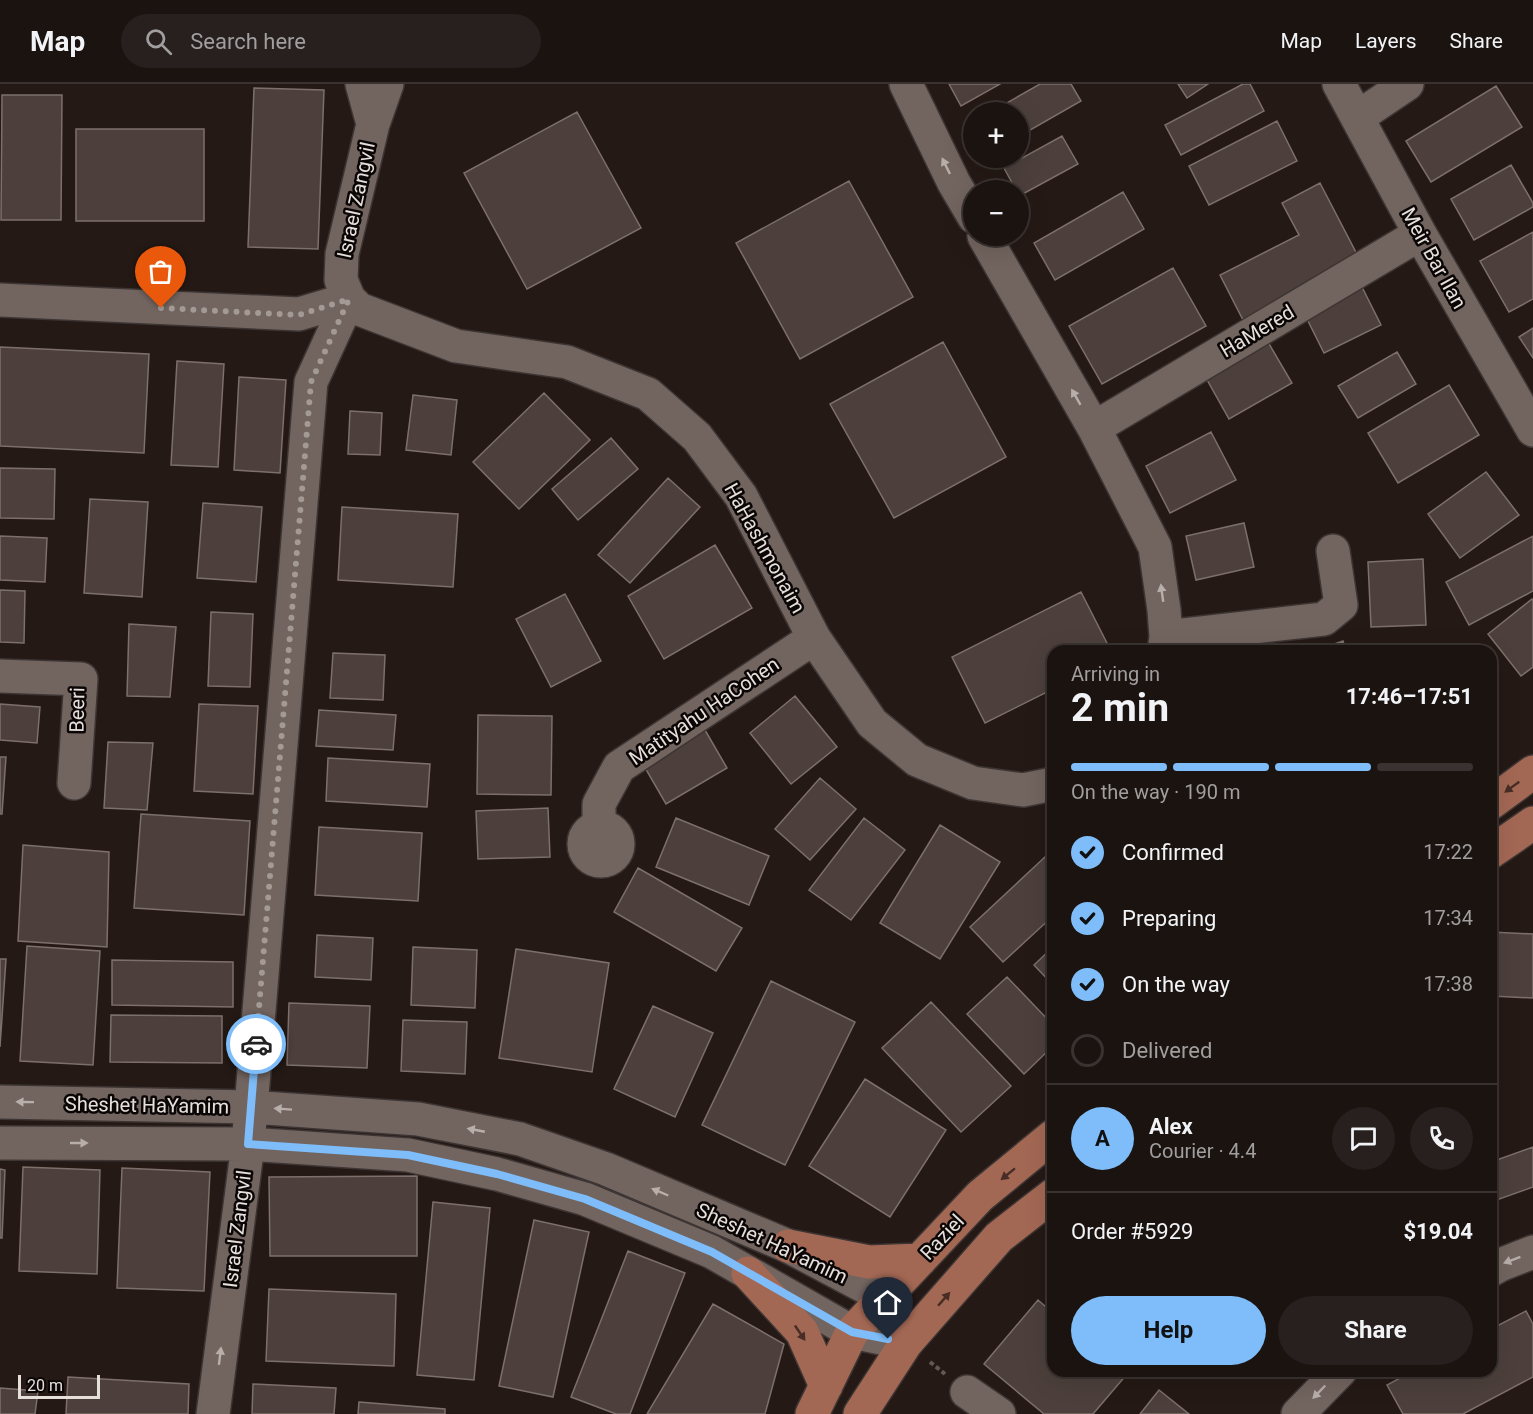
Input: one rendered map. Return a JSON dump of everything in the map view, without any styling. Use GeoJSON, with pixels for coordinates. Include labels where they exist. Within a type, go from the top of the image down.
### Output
{"type":"FeatureCollection","features":[{"type":"Feature","properties":{"kind":"main road"},"geometry":{"type":"LineString","coordinates":[[1497,798],[1533,772]]}},
{"type":"Feature","properties":{"kind":"main road"},"geometry":{"type":"LineString","coordinates":[[1497,848],[1533,823]]}},
{"type":"Feature","properties":{"kind":"main road","name":"Raziel"},"geometry":{"type":"LineString","coordinates":[[819,1400],[852,1332],[981,1196],[1047,1141]]}},
{"type":"Feature","properties":{"kind":"main road"},"geometry":{"type":"LineString","coordinates":[[860,1414],[906,1343],[999,1237],[1047,1200]]}},
{"type":"Feature","properties":{"kind":"main road"},"geometry":{"type":"LineString","coordinates":[[788,1246],[869,1263],[920,1260]]}},
{"type":"Feature","properties":{"kind":"main road"},"geometry":{"type":"LineString","coordinates":[[748,1273],[802,1332],[819,1400]]}},
{"type":"Feature","properties":{"kind":"street","name":"Israel Zangvil"},"geometry":{"type":"LineString","coordinates":[[362,84],[373,124]]}},
{"type":"Feature","properties":{"kind":"street","name":"Israel Zangvil"},"geometry":{"type":"LineString","coordinates":[[213,1414],[248,1144],[311,382],[349,299],[341,280],[342,254],[373,124],[387,84]]}},
{"type":"Feature","properties":{"kind":"street"},"geometry":{"type":"LineString","coordinates":[[906,84],[963,198]]}},
{"type":"Feature","properties":{"kind":"street","name":"Meir Bar Ilan"},"geometry":{"type":"LineString","coordinates":[[1339,84],[1420,234],[1533,430]]}},
{"type":"Feature","properties":{"kind":"street"},"geometry":{"type":"LineString","coordinates":[[1358,117],[1407,84]]}},
{"type":"Feature","properties":{"kind":"street","name":"HaMered"},"geometry":{"type":"LineString","coordinates":[[1094,428],[1420,234]]}},
{"type":"Feature","properties":{"kind":"street"},"geometry":{"type":"LineString","coordinates":[[990,246],[1094,428],[1155,547],[1164,610],[1165,644],[1324,619],[1341,605],[1333,550]]}},
{"type":"Feature","properties":{"kind":"street"},"geometry":{"type":"LineString","coordinates":[[0,300],[299,315],[349,299]]}},
{"type":"Feature","properties":{"kind":"street","name":"HaHashmonaim"},"geometry":{"type":"LineString","coordinates":[[349,299],[359,309],[456,346],[567,362],[648,394],[697,437],[741,496],[814,638],[872,723],[916,760],[974,783],[1023,790],[1047,785]]}},
{"type":"Feature","properties":{"kind":"street","name":"Matityahu HaCohen"},"geometry":{"type":"LineString","coordinates":[[599,828],[599,804],[619,767],[814,638]]}},
{"type":"Feature","properties":{"kind":"street","name":"Beeri"},"geometry":{"type":"LineString","coordinates":[[0,676],[81,679],[74,783]]}},
{"type":"Feature","properties":{"kind":"street","name":"Sheshet HaYamim"},"geometry":{"type":"LineString","coordinates":[[0,1102],[251,1107],[418,1119],[520,1139],[606,1169],[788,1246],[884,1297]]}},
{"type":"Feature","properties":{"kind":"street","name":"Sheshet HaYamim"},"geometry":{"type":"LineString","coordinates":[[0,1143],[248,1144],[408,1155],[497,1174],[585,1199],[712,1252],[852,1332],[906,1343]]}},
{"type":"Feature","properties":{"kind":"street"},"geometry":{"type":"LineString","coordinates":[[1497,1267],[1533,1252]]}},
{"type":"Feature","properties":{"kind":"street"},"geometry":{"type":"LineString","coordinates":[[884,1297],[906,1343]]}},
{"type":"Feature","properties":{"kind":"street"},"geometry":{"type":"LineString","coordinates":[[1298,1414],[1334,1377]]}},
{"type":"Feature","properties":{"kind":"street"},"geometry":{"type":"LineString","coordinates":[[967,1392],[999,1414]]}},
{"type":"Feature","properties":{"kind":"path"},"geometry":{"type":"LineString","coordinates":[[906,1343],[967,1392]]}},
{"type":"Feature","properties":{"kind":"building"},"geometry":{"type":"Polygon","coordinates":[[[949,84],[1000,84],[968,102],[963,102],[961,106],[949,84]]]}},
{"type":"Feature","properties":{"kind":"building"},"geometry":{"type":"Polygon","coordinates":[[[1040,84],[1071,84],[1081,101],[1029,131],[1029,102],[1008,102],[1040,84]]]}},
{"type":"Feature","properties":{"kind":"building"},"geometry":{"type":"Polygon","coordinates":[[[1178,84],[1208,84],[1187,98],[1178,84]]]}},
{"type":"Feature","properties":{"kind":"building"},"geometry":{"type":"Polygon","coordinates":[[[1243,84],[1250,84],[1264,111],[1181,155],[1165,125],[1243,84]]]}},
{"type":"Feature","properties":{"kind":"building"},"geometry":{"type":"Polygon","coordinates":[[[1496,86],[1522,127],[1431,182],[1406,141],[1496,86]]]}},
{"type":"Feature","properties":{"kind":"building"},"geometry":{"type":"Polygon","coordinates":[[[254,88],[324,90],[318,249],[248,247],[254,88]]]}},
{"type":"Feature","properties":{"kind":"building"},"geometry":{"type":"Polygon","coordinates":[[[2,95],[62,95],[61,220],[1,220],[2,95]]]}},
{"type":"Feature","properties":{"kind":"building"},"geometry":{"type":"Polygon","coordinates":[[[577,112],[641,228],[527,289],[464,173],[577,112]]]}},
{"type":"Feature","properties":{"kind":"building"},"geometry":{"type":"Polygon","coordinates":[[[1277,121],[1297,161],[1209,205],[1189,166],[1277,121]]]}},
{"type":"Feature","properties":{"kind":"building"},"geometry":{"type":"Polygon","coordinates":[[[76,129],[204,129],[204,221],[76,221],[76,129]]]}},
{"type":"Feature","properties":{"kind":"building"},"geometry":{"type":"Polygon","coordinates":[[[1062,136],[1078,164],[1029,191],[1029,180],[1011,180],[1004,168],[1029,168],[1029,154],[1062,136]]]}},
{"type":"Feature","properties":{"kind":"building"},"geometry":{"type":"Polygon","coordinates":[[[1511,165],[1533,203],[1533,207],[1474,240],[1451,199],[1511,165]]]}},
{"type":"Feature","properties":{"kind":"building"},"geometry":{"type":"Polygon","coordinates":[[[849,181],[913,297],[800,359],[736,243],[849,181]]]}},
{"type":"Feature","properties":{"kind":"building"},"geometry":{"type":"Polygon","coordinates":[[[1320,183],[1360,260],[1243,320],[1220,275],[1299,235],[1282,203],[1320,183]]]}},
{"type":"Feature","properties":{"kind":"building"},"geometry":{"type":"Polygon","coordinates":[[[1123,192],[1144,229],[1055,280],[1034,243],[1123,192]]]}},
{"type":"Feature","properties":{"kind":"building"},"geometry":{"type":"Polygon","coordinates":[[[1533,232],[1533,299],[1509,312],[1480,261],[1533,232]]]}},
{"type":"Feature","properties":{"kind":"building"},"geometry":{"type":"Polygon","coordinates":[[[1173,268],[1206,326],[1102,384],[1069,326],[1173,268]]]}},
{"type":"Feature","properties":{"kind":"building"},"geometry":{"type":"Polygon","coordinates":[[[1360,283],[1381,325],[1324,353],[1303,311],[1360,283]]]}},
{"type":"Feature","properties":{"kind":"building"},"geometry":{"type":"Polygon","coordinates":[[[1533,328],[1533,358],[1519,337],[1533,328]]]}},
{"type":"Feature","properties":{"kind":"building"},"geometry":{"type":"Polygon","coordinates":[[[943,342],[1006,457],[894,518],[830,404],[943,342]]]}},
{"type":"Feature","properties":{"kind":"building"},"geometry":{"type":"Polygon","coordinates":[[[1268,342],[1292,383],[1229,419],[1206,378],[1268,342]]]}},
{"type":"Feature","properties":{"kind":"building"},"geometry":{"type":"Polygon","coordinates":[[[0,347],[149,354],[144,453],[0,446],[0,347]]]}},
{"type":"Feature","properties":{"kind":"building"},"geometry":{"type":"Polygon","coordinates":[[[1397,352],[1416,384],[1358,418],[1338,386],[1397,352]]]}},
{"type":"Feature","properties":{"kind":"building"},"geometry":{"type":"Polygon","coordinates":[[[177,361],[224,364],[218,467],[171,465],[177,361]]]}},
{"type":"Feature","properties":{"kind":"building"},"geometry":{"type":"Polygon","coordinates":[[[239,377],[286,380],[280,473],[234,470],[239,377]]]}},
{"type":"Feature","properties":{"kind":"building"},"geometry":{"type":"Polygon","coordinates":[[[1449,385],[1479,435],[1398,483],[1368,433],[1449,385]]]}},
{"type":"Feature","properties":{"kind":"building"},"geometry":{"type":"Polygon","coordinates":[[[544,393],[590,440],[519,509],[473,462],[544,393]]]}},
{"type":"Feature","properties":{"kind":"building"},"geometry":{"type":"Polygon","coordinates":[[[413,395],[457,400],[451,455],[406,450],[413,395]]]}},
{"type":"Feature","properties":{"kind":"building"},"geometry":{"type":"Polygon","coordinates":[[[350,411],[382,413],[380,455],[348,454],[350,411]]]}},
{"type":"Feature","properties":{"kind":"building"},"geometry":{"type":"Polygon","coordinates":[[[1211,432],[1236,480],[1170,513],[1146,466],[1211,432]]]}},
{"type":"Feature","properties":{"kind":"building"},"geometry":{"type":"Polygon","coordinates":[[[611,438],[638,469],[578,520],[552,489],[611,438]]]}},
{"type":"Feature","properties":{"kind":"building"},"geometry":{"type":"Polygon","coordinates":[[[0,468],[55,469],[54,519],[0,518],[0,468]]]}},
{"type":"Feature","properties":{"kind":"building"},"geometry":{"type":"Polygon","coordinates":[[[1486,472],[1519,515],[1460,558],[1428,514],[1486,472]]]}},
{"type":"Feature","properties":{"kind":"building"},"geometry":{"type":"Polygon","coordinates":[[[668,478],[700,507],[630,583],[598,555],[668,478]]]}},
{"type":"Feature","properties":{"kind":"building"},"geometry":{"type":"Polygon","coordinates":[[[90,499],[148,502],[142,597],[84,593],[90,499]]]}},
{"type":"Feature","properties":{"kind":"building"},"geometry":{"type":"Polygon","coordinates":[[[203,503],[262,507],[256,582],[197,578],[203,503]]]}},
{"type":"Feature","properties":{"kind":"building"},"geometry":{"type":"Polygon","coordinates":[[[342,507],[458,514],[453,587],[338,580],[342,507]]]}},
{"type":"Feature","properties":{"kind":"building"},"geometry":{"type":"Polygon","coordinates":[[[1244,523],[1254,567],[1196,580],[1186,536],[1244,523]]]}},
{"type":"Feature","properties":{"kind":"building"},"geometry":{"type":"Polygon","coordinates":[[[0,536],[47,538],[45,582],[0,580],[0,536]]]}},
{"type":"Feature","properties":{"kind":"building"},"geometry":{"type":"Polygon","coordinates":[[[1533,536],[1533,591],[1469,625],[1446,582],[1533,536]]]}},
{"type":"Feature","properties":{"kind":"building"},"geometry":{"type":"Polygon","coordinates":[[[715,545],[752,608],[664,659],[628,596],[715,545]]]}},
{"type":"Feature","properties":{"kind":"building"},"geometry":{"type":"Polygon","coordinates":[[[1423,559],[1426,625],[1371,627],[1368,562],[1423,559]]]}},
{"type":"Feature","properties":{"kind":"building"},"geometry":{"type":"Polygon","coordinates":[[[0,590],[25,591],[24,643],[0,642],[0,590]]]}},
{"type":"Feature","properties":{"kind":"building"},"geometry":{"type":"Polygon","coordinates":[[[1081,592],[1108,645],[1047,645],[1047,692],[985,723],[952,657],[1081,592]]]}},
{"type":"Feature","properties":{"kind":"building"},"geometry":{"type":"Polygon","coordinates":[[[565,594],[601,661],[551,687],[516,619],[565,594]]]}},
{"type":"Feature","properties":{"kind":"building"},"geometry":{"type":"Polygon","coordinates":[[[1532,599],[1533,667],[1521,676],[1488,634],[1532,599]]]}},
{"type":"Feature","properties":{"kind":"building"},"geometry":{"type":"Polygon","coordinates":[[[211,612],[253,614],[250,687],[208,686],[211,612]]]}},
{"type":"Feature","properties":{"kind":"building"},"geometry":{"type":"Polygon","coordinates":[[[129,624],[176,627],[170,697],[127,696],[129,624]]]}},
{"type":"Feature","properties":{"kind":"building"},"geometry":{"type":"Polygon","coordinates":[[[1343,641],[1344,645],[1331,645],[1343,641]]]}},
{"type":"Feature","properties":{"kind":"building"},"geometry":{"type":"Polygon","coordinates":[[[333,653],[385,655],[383,700],[330,698],[333,653]]]}},
{"type":"Feature","properties":{"kind":"building"},"geometry":{"type":"Polygon","coordinates":[[[795,696],[837,747],[791,784],[750,733],[795,696]]]}},
{"type":"Feature","properties":{"kind":"building"},"geometry":{"type":"Polygon","coordinates":[[[0,704],[40,707],[37,743],[0,740],[0,704]]]}},
{"type":"Feature","properties":{"kind":"building"},"geometry":{"type":"Polygon","coordinates":[[[199,704],[258,706],[253,794],[194,791],[199,704]]]}},
{"type":"Feature","properties":{"kind":"building"},"geometry":{"type":"Polygon","coordinates":[[[319,710],[396,715],[393,750],[316,746],[319,710]]]}},
{"type":"Feature","properties":{"kind":"building"},"geometry":{"type":"Polygon","coordinates":[[[478,715],[552,716],[551,795],[477,794],[478,715]]]}},
{"type":"Feature","properties":{"kind":"building"},"geometry":{"type":"Polygon","coordinates":[[[705,730],[727,768],[666,804],[644,766],[705,730]]]}},
{"type":"Feature","properties":{"kind":"building"},"geometry":{"type":"Polygon","coordinates":[[[108,742],[153,743],[147,810],[104,808],[108,742]]]}},
{"type":"Feature","properties":{"kind":"building"},"geometry":{"type":"Polygon","coordinates":[[[0,757],[6,757],[2,814],[0,814],[0,757]]]}},
{"type":"Feature","properties":{"kind":"building"},"geometry":{"type":"Polygon","coordinates":[[[328,758],[430,764],[427,807],[326,801],[328,758]]]}},
{"type":"Feature","properties":{"kind":"building"},"geometry":{"type":"Polygon","coordinates":[[[820,778],[856,809],[810,860],[775,829],[820,778]]]}},
{"type":"Feature","properties":{"kind":"building"},"geometry":{"type":"Polygon","coordinates":[[[548,808],[550,857],[478,859],[476,811],[548,808]]]}},
{"type":"Feature","properties":{"kind":"building"},"geometry":{"type":"Polygon","coordinates":[[[141,814],[250,821],[244,915],[134,908],[141,814]]]}},
{"type":"Feature","properties":{"kind":"building"},"geometry":{"type":"Polygon","coordinates":[[[676,818],[769,856],[749,905],[656,867],[676,818]]]}},
{"type":"Feature","properties":{"kind":"building"},"geometry":{"type":"Polygon","coordinates":[[[864,818],[905,850],[851,920],[809,890],[864,818]]]}},
{"type":"Feature","properties":{"kind":"building"},"geometry":{"type":"Polygon","coordinates":[[[940,825],[1000,862],[940,959],[880,923],[940,825]]]}},
{"type":"Feature","properties":{"kind":"building"},"geometry":{"type":"Polygon","coordinates":[[[319,827],[422,833],[418,901],[315,895],[319,827]]]}},
{"type":"Feature","properties":{"kind":"building"},"geometry":{"type":"Polygon","coordinates":[[[23,845],[109,852],[107,947],[18,941],[23,845]]]}},
{"type":"Feature","properties":{"kind":"building"},"geometry":{"type":"Polygon","coordinates":[[[1046,856],[1047,922],[1003,962],[970,927],[1046,856]]]}},
{"type":"Feature","properties":{"kind":"building"},"geometry":{"type":"Polygon","coordinates":[[[638,868],[742,928],[716,971],[614,912],[638,868]]]}},
{"type":"Feature","properties":{"kind":"building"},"geometry":{"type":"Polygon","coordinates":[[[1497,932],[1533,934],[1533,998],[1497,996],[1497,932]]]}},
{"type":"Feature","properties":{"kind":"building"},"geometry":{"type":"Polygon","coordinates":[[[317,935],[373,938],[371,980],[315,977],[317,935]]]}},
{"type":"Feature","properties":{"kind":"building"},"geometry":{"type":"Polygon","coordinates":[[[27,946],[100,951],[93,1065],[20,1061],[27,946]]]}},
{"type":"Feature","properties":{"kind":"building"},"geometry":{"type":"Polygon","coordinates":[[[413,947],[477,950],[475,1008],[411,1005],[413,947]]]}},
{"type":"Feature","properties":{"kind":"building"},"geometry":{"type":"Polygon","coordinates":[[[516,949],[609,963],[592,1072],[499,1058],[516,949]]]}},
{"type":"Feature","properties":{"kind":"building"},"geometry":{"type":"Polygon","coordinates":[[[1047,953],[1047,979],[1034,965],[1047,953]]]}},
{"type":"Feature","properties":{"kind":"building"},"geometry":{"type":"Polygon","coordinates":[[[0,959],[6,959],[0,1047],[0,959]]]}},
{"type":"Feature","properties":{"kind":"building"},"geometry":{"type":"Polygon","coordinates":[[[112,960],[233,962],[233,1007],[112,1005],[112,960]]]}},
{"type":"Feature","properties":{"kind":"building"},"geometry":{"type":"Polygon","coordinates":[[[1007,977],[1047,1019],[1047,1052],[1024,1074],[967,1014],[1007,977]]]}},
{"type":"Feature","properties":{"kind":"building"},"geometry":{"type":"Polygon","coordinates":[[[771,981],[855,1022],[785,1165],[702,1125],[771,981]]]}},
{"type":"Feature","properties":{"kind":"building"},"geometry":{"type":"Polygon","coordinates":[[[931,1002],[1011,1086],[961,1132],[882,1048],[931,1002]]]}},
{"type":"Feature","properties":{"kind":"building"},"geometry":{"type":"Polygon","coordinates":[[[289,1003],[370,1006],[367,1068],[287,1065],[289,1003]]]}},
{"type":"Feature","properties":{"kind":"building"},"geometry":{"type":"Polygon","coordinates":[[[653,1006],[713,1033],[675,1117],[614,1089],[653,1006]]]}},
{"type":"Feature","properties":{"kind":"building"},"geometry":{"type":"Polygon","coordinates":[[[111,1015],[222,1016],[222,1063],[110,1062],[111,1015]]]}},
{"type":"Feature","properties":{"kind":"building"},"geometry":{"type":"Polygon","coordinates":[[[403,1020],[467,1022],[465,1074],[401,1071],[403,1020]]]}},
{"type":"Feature","properties":{"kind":"building"},"geometry":{"type":"Polygon","coordinates":[[[865,1079],[946,1130],[890,1217],[809,1166],[865,1079]]]}},
{"type":"Feature","properties":{"kind":"building"},"geometry":{"type":"Polygon","coordinates":[[[1533,1147],[1533,1187],[1497,1200],[1497,1160],[1533,1147]]]}},
{"type":"Feature","properties":{"kind":"building"},"geometry":{"type":"Polygon","coordinates":[[[23,1167],[100,1170],[97,1274],[19,1271],[23,1167]]]}},
{"type":"Feature","properties":{"kind":"building"},"geometry":{"type":"Polygon","coordinates":[[[122,1168],[210,1172],[204,1291],[117,1288],[122,1168]]]}},
{"type":"Feature","properties":{"kind":"building"},"geometry":{"type":"Polygon","coordinates":[[[0,1169],[5,1170],[2,1238],[0,1238],[0,1169]]]}},
{"type":"Feature","properties":{"kind":"building"},"geometry":{"type":"Polygon","coordinates":[[[417,1176],[417,1256],[270,1256],[269,1177],[417,1176]]]}},
{"type":"Feature","properties":{"kind":"building"},"geometry":{"type":"Polygon","coordinates":[[[433,1202],[490,1208],[474,1380],[417,1375],[433,1202]]]}},
{"type":"Feature","properties":{"kind":"building"},"geometry":{"type":"Polygon","coordinates":[[[534,1220],[589,1232],[553,1397],[499,1386],[534,1220]]]}},
{"type":"Feature","properties":{"kind":"building"},"geometry":{"type":"Polygon","coordinates":[[[628,1251],[685,1273],[630,1414],[616,1414],[571,1397],[628,1251]]]}},
{"type":"Feature","properties":{"kind":"building"},"geometry":{"type":"Polygon","coordinates":[[[269,1289],[396,1294],[394,1366],[266,1361],[269,1289]]]}},
{"type":"Feature","properties":{"kind":"building"},"geometry":{"type":"Polygon","coordinates":[[[1038,1300],[1047,1308],[1047,1377],[1124,1377],[1093,1414],[1044,1414],[984,1364],[1038,1300]]]}},
{"type":"Feature","properties":{"kind":"building"},"geometry":{"type":"Polygon","coordinates":[[[713,1304],[784,1344],[765,1414],[647,1414],[713,1304]]]}},
{"type":"Feature","properties":{"kind":"building"},"geometry":{"type":"Polygon","coordinates":[[[1526,1311],[1533,1324],[1533,1377],[1463,1414],[1403,1414],[1387,1385],[1402,1377],[1497,1377],[1497,1326],[1526,1311]]]}},
{"type":"Feature","properties":{"kind":"building"},"geometry":{"type":"Polygon","coordinates":[[[68,1377],[189,1384],[188,1414],[66,1414],[68,1377]]]}},
{"type":"Feature","properties":{"kind":"building"},"geometry":{"type":"Polygon","coordinates":[[[253,1384],[336,1388],[334,1414],[252,1414],[253,1384]]]}},
{"type":"Feature","properties":{"kind":"building"},"geometry":{"type":"Polygon","coordinates":[[[0,1388],[38,1391],[35,1414],[0,1414],[0,1388]]]}},
{"type":"Feature","properties":{"kind":"building"},"geometry":{"type":"Polygon","coordinates":[[[1159,1390],[1189,1414],[1140,1414],[1159,1390]]]}},
{"type":"Feature","properties":{"kind":"building"},"geometry":{"type":"Polygon","coordinates":[[[359,1402],[445,1409],[445,1414],[358,1414],[359,1402]]]}},
{"type":"Feature","properties":{"kind":"way so far"},"geometry":{"type":"LineString","coordinates":[[161,308],[299,315],[349,299],[311,382],[256,1044]]}},
{"type":"Feature","properties":{"kind":"route"},"geometry":{"type":"LineString","coordinates":[[256,1044],[248,1144],[408,1155],[497,1174],[585,1199],[712,1252],[852,1332],[888,1339]]}}]}
